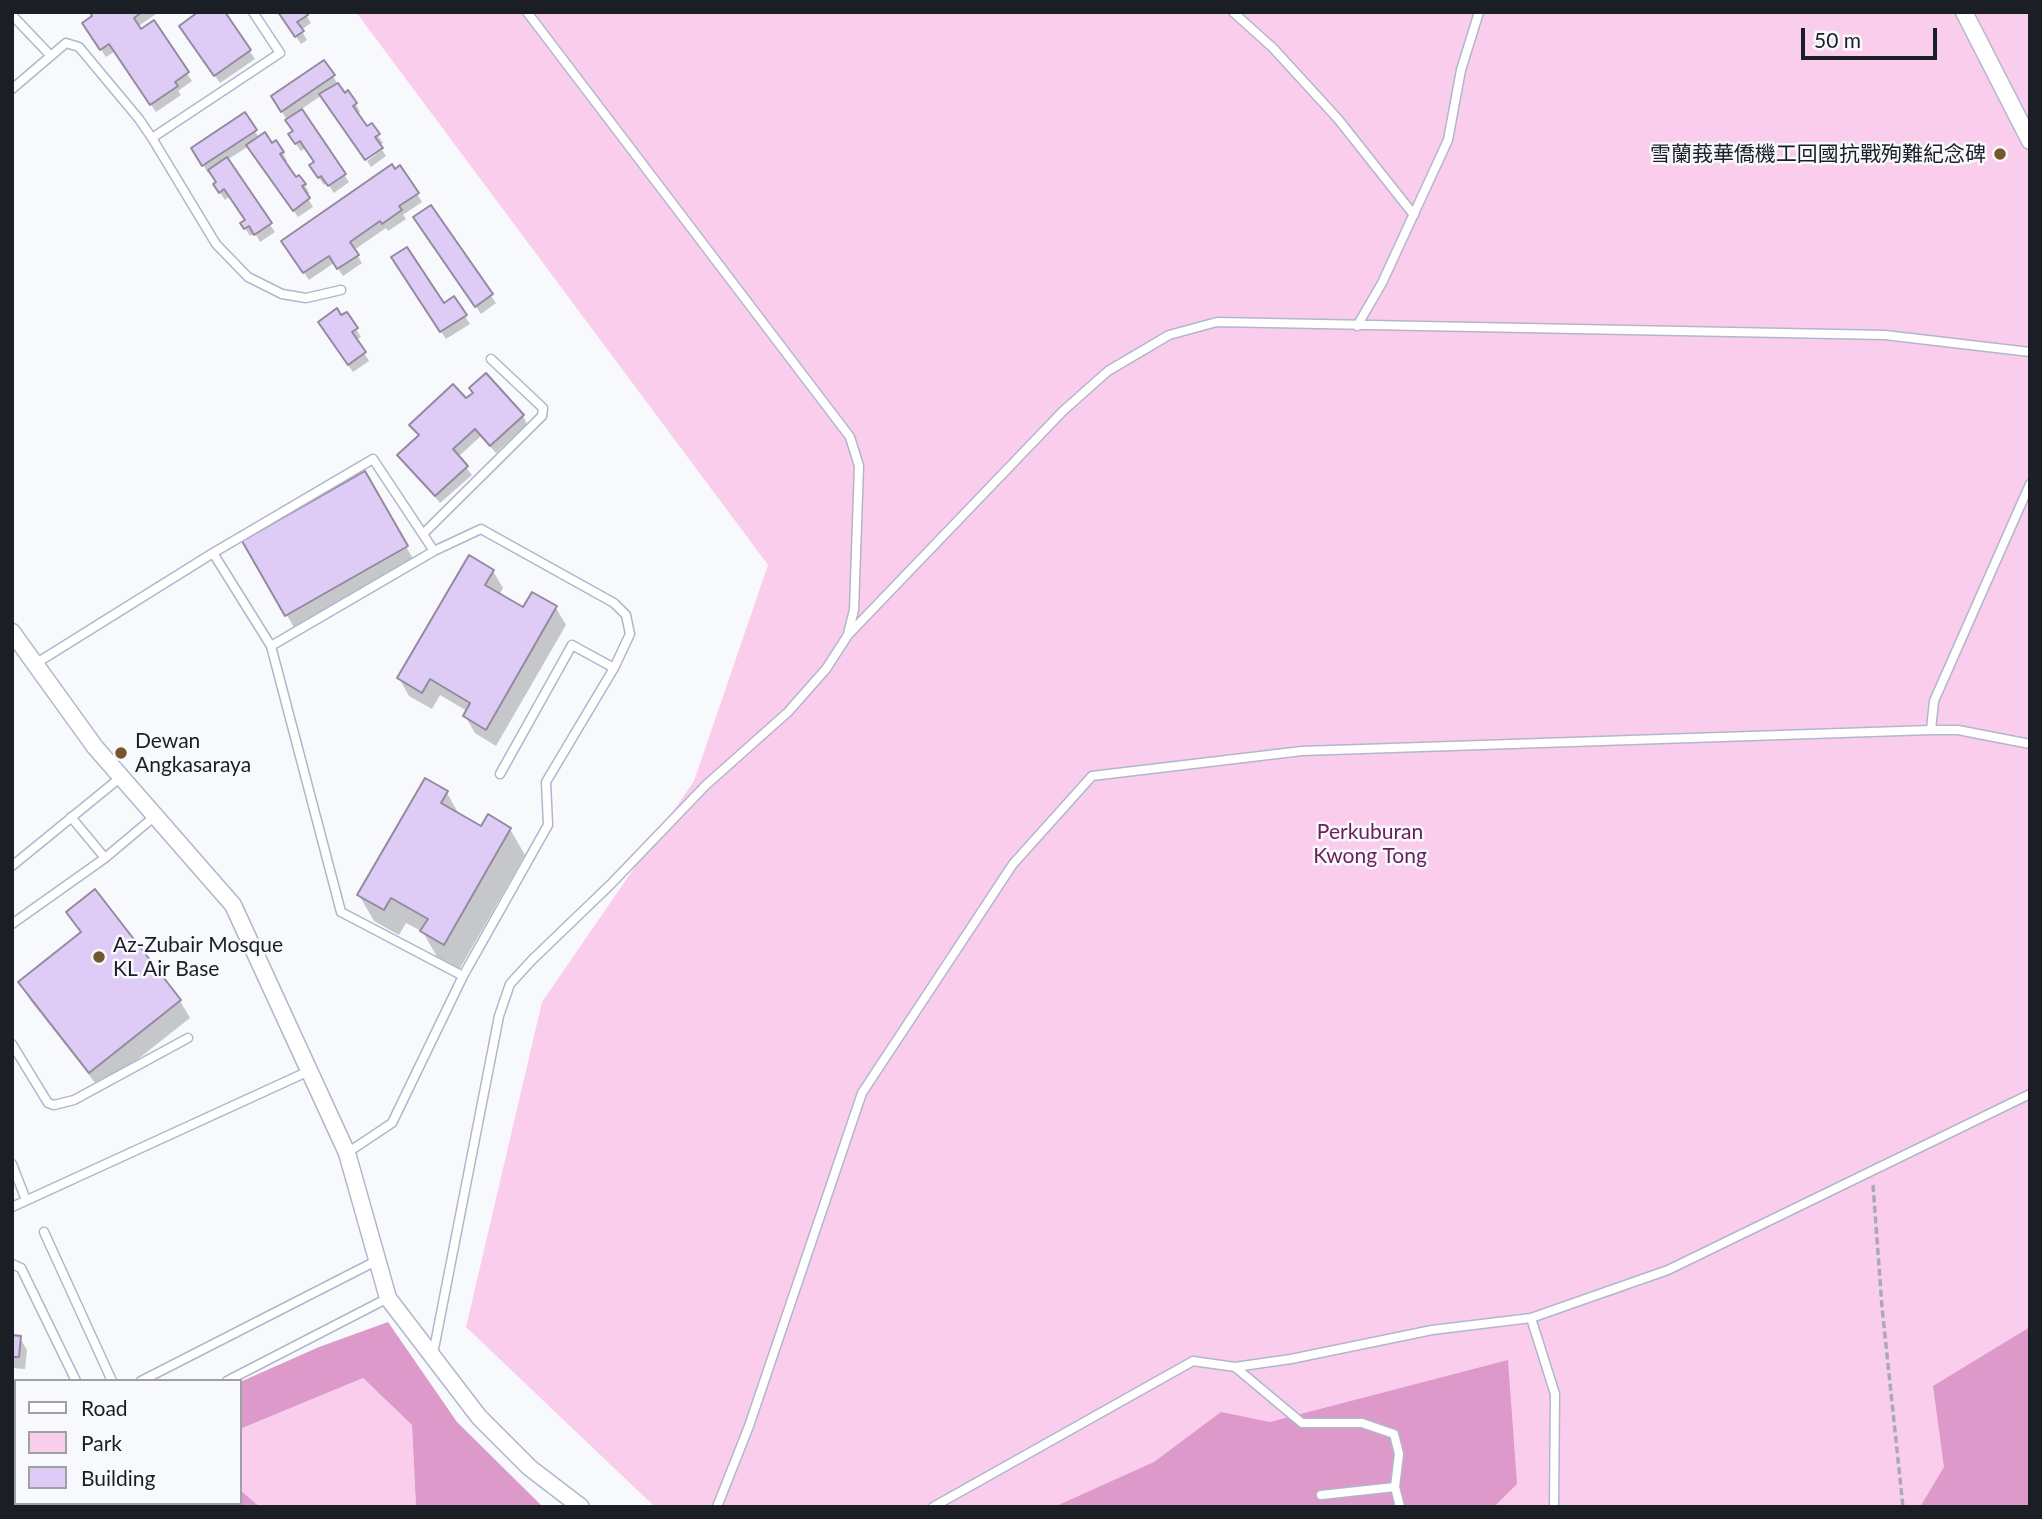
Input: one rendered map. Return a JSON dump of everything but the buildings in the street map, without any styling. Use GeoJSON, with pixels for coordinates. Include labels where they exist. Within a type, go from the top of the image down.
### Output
{"type":"FeatureCollection","features":[{"type":"Feature","properties":{"kind":"street"},"geometry":{"type":"LineString","coordinates":[[1964,12],[2028,133]]}},
{"type":"Feature","properties":{"kind":"street"},"geometry":{"type":"LineString","coordinates":[[12,632],[95,747],[233,905],[347,1153],[388,1298],[479,1417],[530,1468],[581,1507]]}},
{"type":"Feature","properties":{"kind":"lane"},"geometry":{"type":"LineString","coordinates":[[152,138],[280,52],[253,12]]}},
{"type":"Feature","properties":{"kind":"lane"},"geometry":{"type":"LineString","coordinates":[[527,12],[850,437],[859,466],[854,610],[848,635]]}},
{"type":"Feature","properties":{"kind":"lane"},"geometry":{"type":"LineString","coordinates":[[1233,12],[1273,48],[1338,119],[1414,215]]}},
{"type":"Feature","properties":{"kind":"lane"},"geometry":{"type":"LineString","coordinates":[[1357,326],[1382,283],[1448,140],[1461,70],[1479,12]]}},
{"type":"Feature","properties":{"kind":"lane"},"geometry":{"type":"LineString","coordinates":[[12,15],[51,56]]}},
{"type":"Feature","properties":{"kind":"lane"},"geometry":{"type":"LineString","coordinates":[[12,89],[66,43],[79,47],[139,119],[216,244],[248,277],[282,294],[306,298],[341,290]]}},
{"type":"Feature","properties":{"kind":"lane"},"geometry":{"type":"LineString","coordinates":[[433,1357],[499,1016],[510,984],[706,785],[788,712],[826,669],[848,635],[1063,411],[1108,371],[1169,335],[1217,322],[1885,335],[2030,352]]}},
{"type":"Feature","properties":{"kind":"lane"},"geometry":{"type":"LineString","coordinates":[[423,534],[542,416],[542,408],[491,359]]}},
{"type":"Feature","properties":{"kind":"lane"},"geometry":{"type":"LineString","coordinates":[[35,664],[213,553],[373,459],[435,551]]}},
{"type":"Feature","properties":{"kind":"lane"},"geometry":{"type":"LineString","coordinates":[[1931,730],[1934,701],[2030,484]]}},
{"type":"Feature","properties":{"kind":"lane"},"geometry":{"type":"LineString","coordinates":[[271,646],[435,551],[481,529],[614,603],[626,615],[630,634],[614,668],[546,782],[548,825],[463,975],[392,1123],[347,1153]]}},
{"type":"Feature","properties":{"kind":"lane"},"geometry":{"type":"LineString","coordinates":[[213,553],[271,646],[341,912],[463,975]]}},
{"type":"Feature","properties":{"kind":"lane"},"geometry":{"type":"LineString","coordinates":[[500,774],[572,645],[614,668]]}},
{"type":"Feature","properties":{"kind":"lane"},"geometry":{"type":"LineString","coordinates":[[717,1507],[748,1426],[862,1093],[1013,864],[1092,776],[1302,751],[1931,730],[1958,730],[2030,744]]}},
{"type":"Feature","properties":{"kind":"lane"},"geometry":{"type":"LineString","coordinates":[[12,866],[121,777]]}},
{"type":"Feature","properties":{"kind":"lane"},"geometry":{"type":"LineString","coordinates":[[12,924],[105,858],[155,816]]}},
{"type":"Feature","properties":{"kind":"lane"},"geometry":{"type":"LineString","coordinates":[[71,817],[105,858]]}},
{"type":"Feature","properties":{"kind":"lane"},"geometry":{"type":"LineString","coordinates":[[12,1044],[48,1103],[54,1105],[74,1100],[188,1038]]}},
{"type":"Feature","properties":{"kind":"lane"},"geometry":{"type":"LineString","coordinates":[[12,1207],[309,1071]]}},
{"type":"Feature","properties":{"kind":"lane"},"geometry":{"type":"LineString","coordinates":[[933,1507],[1194,1361],[1235,1367],[1291,1359],[1432,1331],[1531,1318],[1668,1270],[2030,1094]]}},
{"type":"Feature","properties":{"kind":"lane"},"geometry":{"type":"LineString","coordinates":[[12,1164],[26,1200]]}},
{"type":"Feature","properties":{"kind":"lane"},"geometry":{"type":"LineString","coordinates":[[44,1232],[110,1379]]}},
{"type":"Feature","properties":{"kind":"lane"},"geometry":{"type":"LineString","coordinates":[[145,1379],[376,1261]]}},
{"type":"Feature","properties":{"kind":"lane"},"geometry":{"type":"LineString","coordinates":[[12,1264],[21,1268],[75,1379]]}},
{"type":"Feature","properties":{"kind":"lane"},"geometry":{"type":"LineString","coordinates":[[231,1379],[388,1298]]}},
{"type":"Feature","properties":{"kind":"lane"},"geometry":{"type":"LineString","coordinates":[[1531,1318],[1555,1394],[1554,1507]]}},
{"type":"Feature","properties":{"kind":"lane"},"geometry":{"type":"LineString","coordinates":[[1235,1367],[1302,1423],[1362,1423],[1394,1434],[1399,1454],[1395,1487],[1400,1507]]}},
{"type":"Feature","properties":{"kind":"lane"},"geometry":{"type":"LineString","coordinates":[[1321,1495],[1395,1487]]}},
{"type":"Feature","properties":{"kind":"path"},"geometry":{"type":"LineString","coordinates":[[1872,1171],[1882,1307],[1902,1507]]}},
{"type":"Feature","properties":{"kind":"green space","name":"Perkuburan Kwong Tong"},"geometry":{"type":"Polygon","coordinates":[[[356,12],[2030,12],[2030,1467],[1929,1507],[655,1507],[466,1327],[542,1002],[694,781],[768,565],[356,12]]]}},
{"type":"Feature","properties":{"kind":"green space"},"geometry":{"type":"Polygon","coordinates":[[[363,1378],[412,1425],[416,1507],[260,1507],[242,1492],[242,1428],[363,1378]]]}},
{"type":"Feature","properties":{"kind":"shaded area"},"geometry":{"type":"Polygon","coordinates":[[[388,1322],[457,1422],[543,1507],[416,1507],[412,1425],[363,1378],[242,1428],[242,1381],[319,1347],[388,1322]]]}},
{"type":"Feature","properties":{"kind":"shaded area"},"geometry":{"type":"Polygon","coordinates":[[[2030,1327],[2030,1507],[1920,1507],[1944,1467],[1933,1386],[2030,1327]]]}},
{"type":"Feature","properties":{"kind":"shaded area"},"geometry":{"type":"Polygon","coordinates":[[[1508,1360],[1517,1484],[1494,1507],[1054,1507],[1154,1462],[1221,1412],[1270,1422],[1508,1360]]]}},
{"type":"Feature","properties":{"kind":"shaded area"},"geometry":{"type":"Polygon","coordinates":[[[242,1492],[260,1507],[168,1507],[242,1505],[242,1492]]]}},
{"type":"Feature","properties":{"kind":"place","name":"雪蘭莪華僑機工回國抗戰殉難紀念碑"},"geometry":{"type":"Point","coordinates":[2000,154]}},
{"type":"Feature","properties":{"kind":"place","name":"Dewan Angkasaraya"},"geometry":{"type":"Point","coordinates":[121,753]}},
{"type":"Feature","properties":{"kind":"place","name":"Az-Zubair Mosque KL Air Base"},"geometry":{"type":"Point","coordinates":[99,957]}}]}
